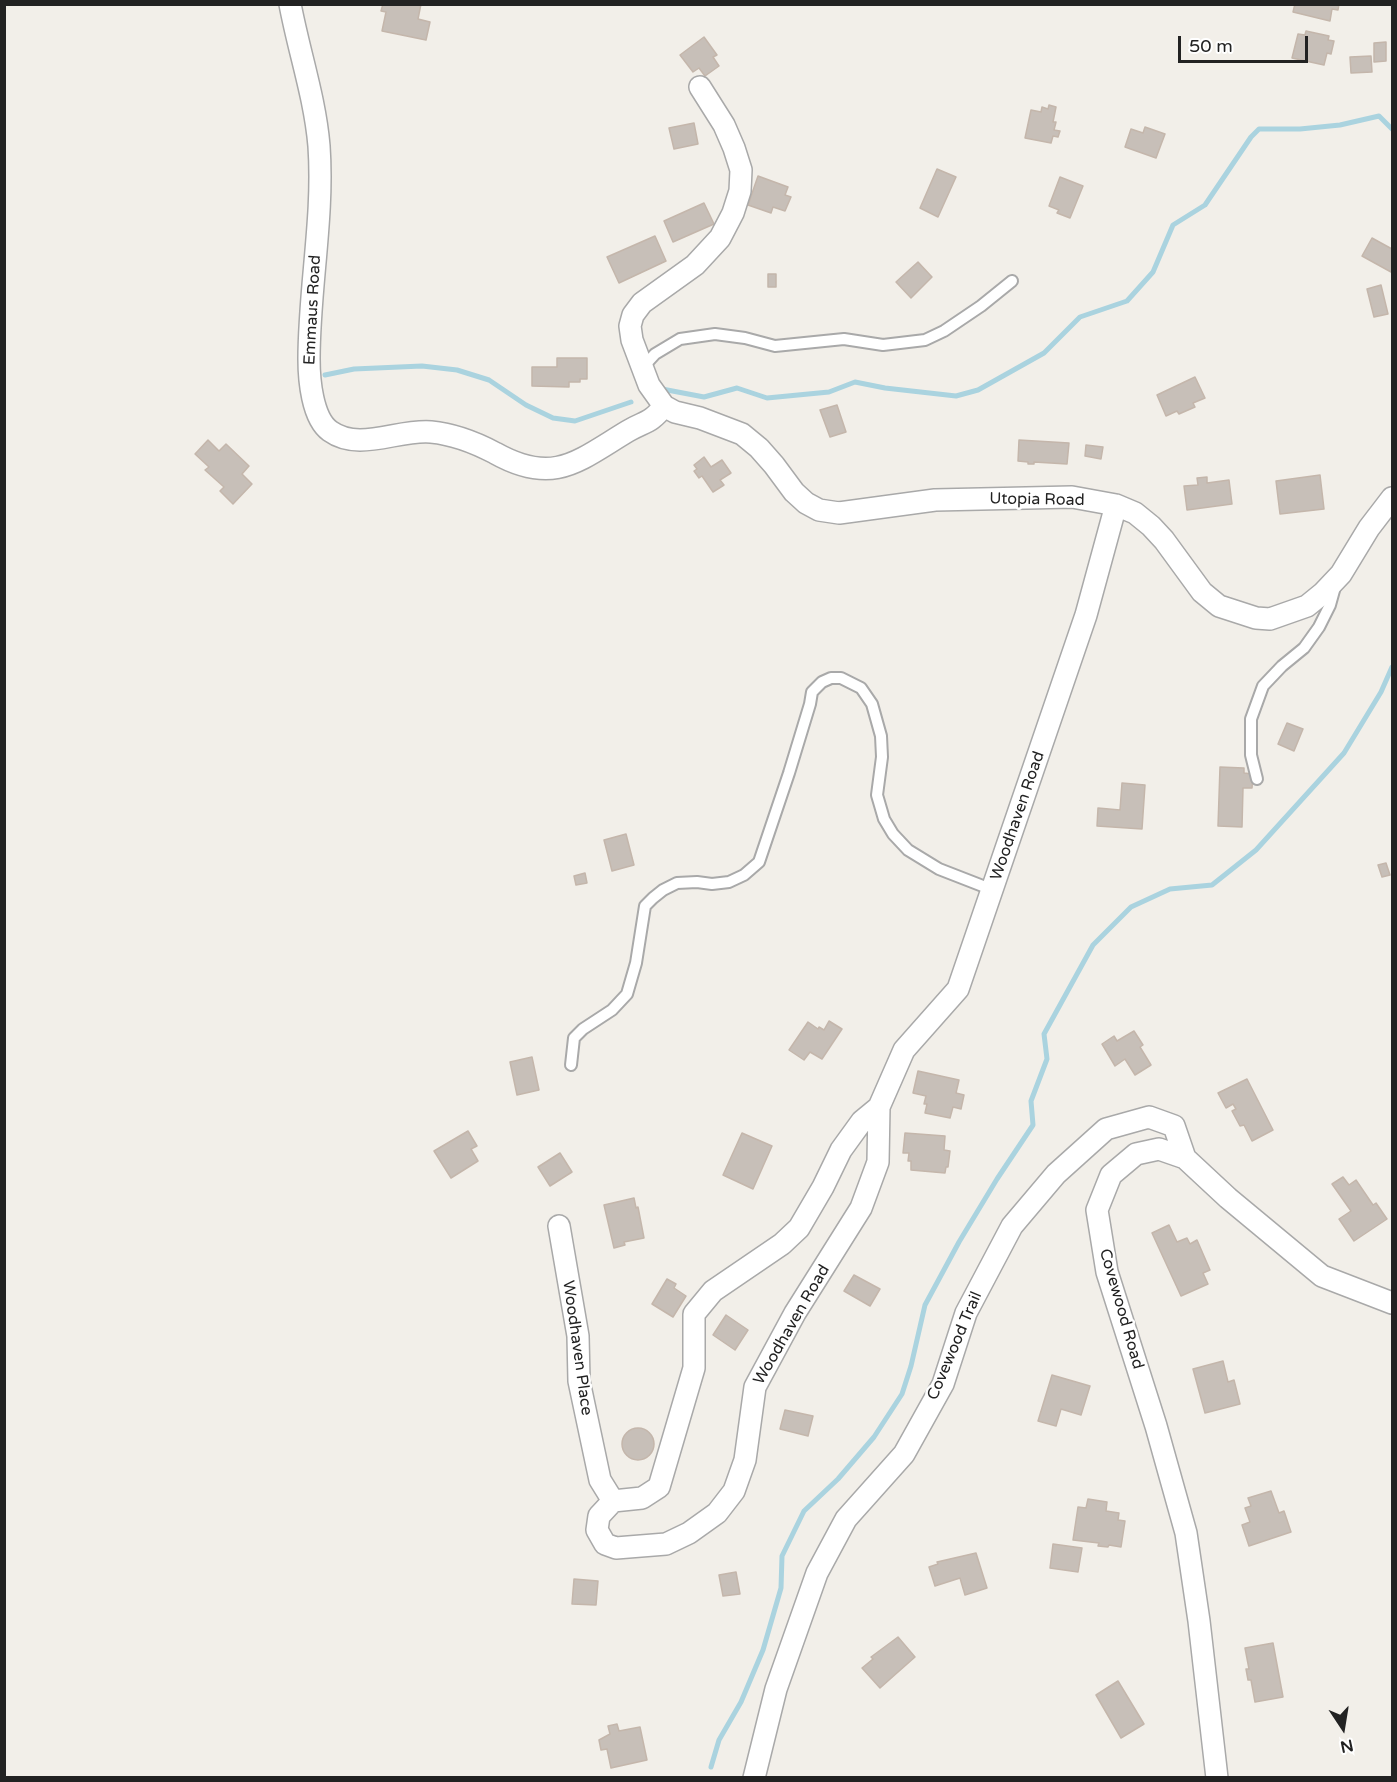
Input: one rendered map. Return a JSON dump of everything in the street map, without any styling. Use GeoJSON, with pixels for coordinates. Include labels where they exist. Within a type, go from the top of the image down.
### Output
{"type":"FeatureCollection","features":[{"type":"Feature","properties":{"kind":"street","name":"Emmaus Road"},"geometry":{"type":"LineString","coordinates":[[290,4],[313,101],[319,148],[318,233],[309,333],[309,369],[318,415],[328,429],[344,439],[359,440],[407,432],[440,433],[468,441],[511,462],[530,467],[547,468],[570,465],[594,453],[629,430],[654,419],[664,406]]}},
{"type":"Feature","properties":{"kind":"street"},"geometry":{"type":"LineString","coordinates":[[664,406],[649,386],[632,340],[630,326],[633,315],[642,303],[695,265],[720,238],[733,213],[740,191],[741,170],[731,141],[724,125],[700,87]]}},
{"type":"Feature","properties":{"kind":"street","name":"Utopia Road"},"geometry":{"type":"LineString","coordinates":[[664,406],[675,412],[700,418],[742,434],[759,448],[794,492],[806,503],[819,510],[839,513],[935,500],[1072,497],[1116,505],[1135,513],[1150,526],[1164,540],[1202,592],[1218,606],[1256,618],[1270,619],[1307,606],[1337,578],[1369,528],[1392,498]]}},
{"type":"Feature","properties":{"kind":"street","name":"Woodhaven Road"},"geometry":{"type":"LineString","coordinates":[[879,1107],[861,1121],[841,1150],[799,1228],[782,1244],[713,1291],[694,1314],[693,1368],[659,1487],[642,1498],[613,1501],[599,1516],[597,1530],[605,1544],[616,1548],[666,1544],[689,1533],[717,1513],[734,1491],[746,1460],[755,1387],[795,1313],[861,1208],[878,1162],[879,1107],[904,1050],[958,989],[1086,615],[1116,505]]}},
{"type":"Feature","properties":{"kind":"street","name":"Covewood Trail"},"geometry":{"type":"LineString","coordinates":[[754,1778],[776,1689],[817,1573],[846,1519],[903,1454],[943,1384],[966,1313],[1012,1226],[1056,1174],[1106,1129],[1149,1117],[1174,1126],[1185,1158]]}},
{"type":"Feature","properties":{"kind":"street","name":"Covewood Road"},"geometry":{"type":"LineString","coordinates":[[1217,1778],[1199,1620],[1186,1533],[1156,1426],[1107,1272],[1097,1210],[1111,1174],[1136,1154],[1159,1149],[1185,1158],[1228,1198],[1322,1276],[1392,1302]]}},
{"type":"Feature","properties":{"kind":"street","name":"Woodhaven Place"},"geometry":{"type":"LineString","coordinates":[[559,1227],[578,1336],[579,1382],[600,1480],[613,1501]]}},
{"type":"Feature","properties":{"kind":"lane"},"geometry":{"type":"LineString","coordinates":[[643,367],[656,354],[680,339],[715,334],[745,338],[775,346],[844,339],[883,345],[925,340],[944,331],[1012,281]]}},
{"type":"Feature","properties":{"kind":"lane"},"geometry":{"type":"LineString","coordinates":[[1257,779],[1251,754],[1251,719],[1263,686],[1304,648],[1319,627],[1330,605],[1337,578]]}},
{"type":"Feature","properties":{"kind":"lane"},"geometry":{"type":"LineString","coordinates":[[571,1065],[574,1038],[583,1029],[612,1010],[627,994],[636,963],[645,906],[663,890],[677,883],[729,882],[744,875],[759,862],[789,773],[812,692],[822,681],[841,678],[852,682],[861,688],[872,704],[881,736],[882,757],[877,795],[884,819],[893,834],[908,850],[939,869],[993,890]]}},
{"type":"Feature","properties":{"kind":"building"},"geometry":{"type":"Polygon","coordinates":[[[383,4],[421,4],[418,19],[430,22],[426,40],[382,31],[386,12],[381,11],[383,4]]]}},
{"type":"Feature","properties":{"kind":"building"},"geometry":{"type":"Polygon","coordinates":[[[1295,4],[1339,4],[1338,10],[1332,9],[1330,21],[1293,12],[1295,4]]]}},
{"type":"Feature","properties":{"kind":"building"},"geometry":{"type":"Polygon","coordinates":[[[1306,31],[1329,36],[1328,40],[1334,41],[1331,54],[1327,53],[1324,65],[1292,58],[1298,34],[1305,35],[1306,31]]]}},
{"type":"Feature","properties":{"kind":"building"},"geometry":{"type":"Polygon","coordinates":[[[704,37],[717,55],[713,57],[719,66],[705,76],[699,68],[693,72],[680,55],[704,37]]]}},
{"type":"Feature","properties":{"kind":"building"},"geometry":{"type":"Polygon","coordinates":[[[1386,42],[1386,61],[1374,62],[1374,43],[1386,42]]]}},
{"type":"Feature","properties":{"kind":"building"},"geometry":{"type":"Polygon","coordinates":[[[1371,56],[1372,72],[1351,73],[1350,57],[1371,56]]]}},
{"type":"Feature","properties":{"kind":"building"},"geometry":{"type":"Polygon","coordinates":[[[1049,105],[1056,107],[1053,122],[1056,122],[1054,130],[1060,131],[1058,137],[1053,136],[1051,143],[1025,138],[1031,110],[1041,112],[1042,107],[1048,109],[1049,105]]]}},
{"type":"Feature","properties":{"kind":"building"},"geometry":{"type":"Polygon","coordinates":[[[694,123],[698,144],[674,149],[669,128],[694,123]]]}},
{"type":"Feature","properties":{"kind":"building"},"geometry":{"type":"Polygon","coordinates":[[[1145,127],[1165,134],[1156,158],[1125,147],[1131,129],[1143,133],[1145,127]]]}},
{"type":"Feature","properties":{"kind":"building"},"geometry":{"type":"Polygon","coordinates":[[[937,169],[956,177],[938,217],[920,208],[937,169]]]}},
{"type":"Feature","properties":{"kind":"building"},"geometry":{"type":"Polygon","coordinates":[[[758,176],[788,187],[785,195],[791,197],[785,211],[773,207],[771,213],[748,205],[758,176]]]}},
{"type":"Feature","properties":{"kind":"building"},"geometry":{"type":"Polygon","coordinates":[[[1060,177],[1083,186],[1070,218],[1057,213],[1059,210],[1049,206],[1060,177]]]}},
{"type":"Feature","properties":{"kind":"building"},"geometry":{"type":"Polygon","coordinates":[[[704,203],[714,224],[673,242],[664,221],[704,203]]]}},
{"type":"Feature","properties":{"kind":"building"},"geometry":{"type":"Polygon","coordinates":[[[655,236],[666,261],[619,283],[607,257],[655,236]]]}},
{"type":"Feature","properties":{"kind":"building"},"geometry":{"type":"Polygon","coordinates":[[[1372,238],[1392,249],[1391,272],[1362,256],[1372,238]]]}},
{"type":"Feature","properties":{"kind":"building"},"geometry":{"type":"Polygon","coordinates":[[[918,262],[932,277],[911,298],[896,282],[918,262]]]}},
{"type":"Feature","properties":{"kind":"building"},"geometry":{"type":"Polygon","coordinates":[[[768,274],[776,274],[776,287],[768,287],[768,274]]]}},
{"type":"Feature","properties":{"kind":"building"},"geometry":{"type":"Polygon","coordinates":[[[1381,285],[1388,314],[1374,317],[1367,289],[1381,285]]]}},
{"type":"Feature","properties":{"kind":"building"},"geometry":{"type":"Polygon","coordinates":[[[557,358],[587,358],[587,379],[580,379],[580,382],[569,382],[569,387],[532,386],[532,367],[557,367],[557,358]]]}},
{"type":"Feature","properties":{"kind":"building"},"geometry":{"type":"Polygon","coordinates":[[[1195,377],[1205,398],[1193,403],[1195,407],[1179,414],[1177,411],[1166,416],[1157,395],[1195,377]]]}},
{"type":"Feature","properties":{"kind":"building"},"geometry":{"type":"Polygon","coordinates":[[[837,405],[846,432],[830,437],[820,410],[837,405]]]}},
{"type":"Feature","properties":{"kind":"building"},"geometry":{"type":"Polygon","coordinates":[[[208,440],[219,451],[226,444],[249,466],[242,474],[252,484],[233,504],[220,491],[224,487],[205,470],[209,467],[195,454],[208,440]]]}},
{"type":"Feature","properties":{"kind":"building"},"geometry":{"type":"Polygon","coordinates":[[[1019,440],[1069,443],[1067,464],[1034,462],[1034,464],[1028,464],[1028,462],[1018,461],[1019,440]]]}},
{"type":"Feature","properties":{"kind":"building"},"geometry":{"type":"Polygon","coordinates":[[[1086,445],[1103,447],[1101,459],[1085,456],[1086,445]]]}},
{"type":"Feature","properties":{"kind":"building"},"geometry":{"type":"Polygon","coordinates":[[[704,457],[711,467],[722,460],[731,473],[720,480],[724,485],[713,492],[702,476],[699,478],[694,471],[697,469],[694,465],[704,457]]]}},
{"type":"Feature","properties":{"kind":"building"},"geometry":{"type":"Polygon","coordinates":[[[1320,475],[1324,509],[1280,514],[1276,481],[1320,475]]]}},
{"type":"Feature","properties":{"kind":"building"},"geometry":{"type":"Polygon","coordinates":[[[1207,477],[1207,483],[1229,480],[1232,504],[1187,510],[1184,486],[1198,485],[1197,478],[1207,477]]]}},
{"type":"Feature","properties":{"kind":"building"},"geometry":{"type":"Polygon","coordinates":[[[1287,723],[1303,729],[1294,751],[1278,744],[1287,723]]]}},
{"type":"Feature","properties":{"kind":"building"},"geometry":{"type":"Polygon","coordinates":[[[1220,767],[1244,768],[1244,773],[1253,774],[1252,788],[1243,788],[1242,827],[1218,826],[1220,767]]]}},
{"type":"Feature","properties":{"kind":"building"},"geometry":{"type":"Polygon","coordinates":[[[1122,783],[1145,785],[1142,829],[1097,826],[1098,808],[1120,810],[1122,783]]]}},
{"type":"Feature","properties":{"kind":"building"},"geometry":{"type":"Polygon","coordinates":[[[626,834],[634,865],[612,871],[604,840],[626,834]]]}},
{"type":"Feature","properties":{"kind":"building"},"geometry":{"type":"Polygon","coordinates":[[[1386,863],[1390,875],[1382,877],[1378,865],[1386,863]]]}},
{"type":"Feature","properties":{"kind":"building"},"geometry":{"type":"Polygon","coordinates":[[[585,873],[587,883],[576,885],[574,876],[585,873]]]}},
{"type":"Feature","properties":{"kind":"building"},"geometry":{"type":"Polygon","coordinates":[[[829,1021],[842,1029],[822,1059],[810,1052],[804,1060],[789,1050],[808,1022],[824,1030],[829,1021]]]}},
{"type":"Feature","properties":{"kind":"building"},"geometry":{"type":"Polygon","coordinates":[[[1134,1031],[1151,1065],[1135,1075],[1125,1059],[1115,1066],[1102,1044],[1114,1036],[1117,1041],[1134,1031]]]}},
{"type":"Feature","properties":{"kind":"building"},"geometry":{"type":"Polygon","coordinates":[[[532,1057],[539,1090],[517,1095],[510,1062],[532,1057]]]}},
{"type":"Feature","properties":{"kind":"building"},"geometry":{"type":"Polygon","coordinates":[[[918,1071],[959,1080],[956,1093],[964,1095],[961,1109],[953,1107],[950,1118],[925,1113],[926,1096],[913,1093],[918,1071]]]}},
{"type":"Feature","properties":{"kind":"building"},"geometry":{"type":"Polygon","coordinates":[[[1247,1079],[1273,1130],[1252,1141],[1244,1125],[1240,1126],[1232,1111],[1236,1109],[1233,1104],[1226,1108],[1218,1093],[1247,1079]]]}},
{"type":"Feature","properties":{"kind":"building"},"geometry":{"type":"Polygon","coordinates":[[[468,1131],[477,1146],[471,1149],[478,1161],[451,1178],[434,1151],[468,1131]]]}},
{"type":"Feature","properties":{"kind":"building"},"geometry":{"type":"Polygon","coordinates":[[[742,1133],[772,1146],[753,1189],[723,1175],[742,1133]]]}},
{"type":"Feature","properties":{"kind":"building"},"geometry":{"type":"Polygon","coordinates":[[[905,1133],[945,1136],[944,1150],[950,1151],[945,1173],[911,1170],[911,1161],[908,1161],[909,1153],[903,1153],[905,1133]]]}},
{"type":"Feature","properties":{"kind":"building"},"geometry":{"type":"Polygon","coordinates":[[[560,1153],[572,1172],[550,1186],[538,1167],[560,1153]]]}},
{"type":"Feature","properties":{"kind":"building"},"geometry":{"type":"Polygon","coordinates":[[[1343,1177],[1349,1185],[1356,1180],[1373,1205],[1376,1203],[1387,1219],[1354,1241],[1339,1219],[1351,1211],[1332,1184],[1343,1177]]]}},
{"type":"Feature","properties":{"kind":"building"},"geometry":{"type":"Polygon","coordinates":[[[634,1198],[644,1238],[624,1242],[625,1245],[614,1248],[604,1205],[634,1198]]]}},
{"type":"Feature","properties":{"kind":"building"},"geometry":{"type":"Polygon","coordinates":[[[1169,1225],[1177,1242],[1187,1238],[1190,1244],[1197,1240],[1210,1270],[1203,1273],[1208,1284],[1181,1296],[1152,1233],[1169,1225]]]}},
{"type":"Feature","properties":{"kind":"building"},"geometry":{"type":"Polygon","coordinates":[[[854,1275],[880,1289],[870,1306],[844,1291],[854,1275]]]}},
{"type":"Feature","properties":{"kind":"building"},"geometry":{"type":"Polygon","coordinates":[[[667,1279],[676,1284],[674,1288],[686,1296],[673,1317],[652,1304],[667,1279]]]}},
{"type":"Feature","properties":{"kind":"building"},"geometry":{"type":"Polygon","coordinates":[[[726,1315],[748,1330],[735,1350],[713,1335],[726,1315]]]}},
{"type":"Feature","properties":{"kind":"building"},"geometry":{"type":"Polygon","coordinates":[[[1223,1361],[1228,1382],[1234,1380],[1240,1404],[1205,1413],[1193,1369],[1223,1361]]]}},
{"type":"Feature","properties":{"kind":"building"},"geometry":{"type":"Polygon","coordinates":[[[1052,1375],[1090,1386],[1081,1415],[1061,1409],[1056,1426],[1038,1421],[1052,1375]]]}},
{"type":"Feature","properties":{"kind":"building"},"geometry":{"type":"Polygon","coordinates":[[[785,1410],[813,1416],[808,1436],[780,1429],[785,1410]]]}},
{"type":"Feature","properties":{"kind":"building"},"geometry":{"type":"Polygon","coordinates":[[[638,1428],[650,1432],[654,1444],[650,1456],[638,1460],[626,1456],[622,1444],[626,1432],[638,1428]]]}},
{"type":"Feature","properties":{"kind":"building"},"geometry":{"type":"Polygon","coordinates":[[[1271,1491],[1279,1513],[1284,1511],[1291,1532],[1249,1546],[1242,1525],[1250,1522],[1245,1508],[1251,1506],[1248,1498],[1271,1491]]]}},
{"type":"Feature","properties":{"kind":"building"},"geometry":{"type":"Polygon","coordinates":[[[1088,1499],[1107,1502],[1106,1511],[1119,1513],[1118,1520],[1125,1521],[1121,1547],[1098,1546],[1099,1543],[1073,1540],[1078,1507],[1086,1508],[1088,1499]]]}},
{"type":"Feature","properties":{"kind":"building"},"geometry":{"type":"Polygon","coordinates":[[[1053,1544],[1082,1548],[1078,1572],[1050,1568],[1053,1544]]]}},
{"type":"Feature","properties":{"kind":"building"},"geometry":{"type":"Polygon","coordinates":[[[976,1553],[987,1588],[965,1595],[960,1578],[935,1586],[929,1567],[938,1564],[937,1562],[976,1553]]]}},
{"type":"Feature","properties":{"kind":"building"},"geometry":{"type":"Polygon","coordinates":[[[736,1572],[740,1594],[723,1596],[719,1575],[736,1572]]]}},
{"type":"Feature","properties":{"kind":"building"},"geometry":{"type":"Polygon","coordinates":[[[574,1579],[598,1581],[596,1605],[572,1604],[574,1579]]]}},
{"type":"Feature","properties":{"kind":"building"},"geometry":{"type":"Polygon","coordinates":[[[898,1637],[915,1657],[880,1688],[862,1668],[873,1659],[871,1657],[898,1637]]]}},
{"type":"Feature","properties":{"kind":"building"},"geometry":{"type":"Polygon","coordinates":[[[1273,1643],[1283,1697],[1255,1702],[1251,1680],[1248,1680],[1246,1669],[1249,1669],[1245,1648],[1273,1643]]]}},
{"type":"Feature","properties":{"kind":"building"},"geometry":{"type":"Polygon","coordinates":[[[1118,1681],[1144,1724],[1121,1738],[1096,1695],[1118,1681]]]}},
{"type":"Feature","properties":{"kind":"building"},"geometry":{"type":"Polygon","coordinates":[[[617,1724],[619,1731],[640,1727],[647,1760],[611,1768],[607,1749],[601,1750],[599,1740],[610,1734],[608,1726],[617,1724]]]}},
{"type":"Feature","properties":{"kind":"waterway"},"geometry":{"type":"LineString","coordinates":[[662,389],[704,397],[737,388],[767,398],[829,392],[855,382],[885,388],[956,396],[978,390],[1044,353],[1080,317],[1127,301],[1153,272],[1173,225],[1205,205],[1251,137],[1259,129],[1300,129],[1340,125],[1379,116],[1392,129]]}},
{"type":"Feature","properties":{"kind":"waterway"},"geometry":{"type":"LineString","coordinates":[[325,375],[354,369],[422,366],[457,370],[489,380],[526,405],[553,418],[575,421],[631,402]]}},
{"type":"Feature","properties":{"kind":"waterway"},"geometry":{"type":"LineString","coordinates":[[711,1767],[719,1740],[741,1702],[763,1650],[781,1588],[782,1556],[804,1511],[838,1479],[874,1437],[902,1394],[925,1305],[959,1242],[1033,1125],[1031,1101],[1047,1059],[1044,1034],[1093,945],[1131,907],[1170,889],[1212,885],[1256,850],[1344,753],[1381,692],[1392,667]]}}]}
